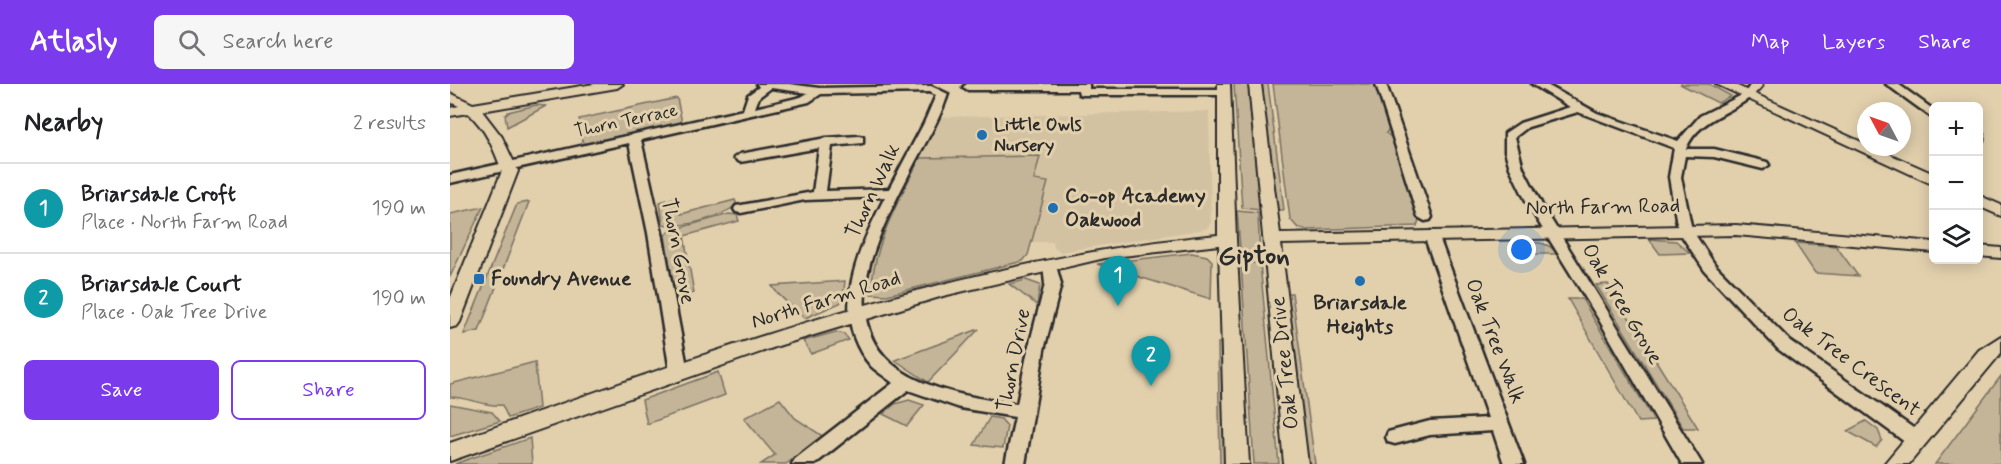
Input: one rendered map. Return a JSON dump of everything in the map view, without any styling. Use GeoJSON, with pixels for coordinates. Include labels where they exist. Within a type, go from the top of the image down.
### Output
{"type":"FeatureCollection","features":[{"type":"Feature","properties":{"kind":"street"},"geometry":{"type":"LineString","coordinates":[[450,112],[617,84]]}},
{"type":"Feature","properties":{"kind":"street","name":"Oak Tree Drive"},"geometry":{"type":"LineString","coordinates":[[1255,84],[1296,464]]}},
{"type":"Feature","properties":{"kind":"street"},"geometry":{"type":"LineString","coordinates":[[1381,84],[1425,217]]}},
{"type":"Feature","properties":{"kind":"street"},"geometry":{"type":"LineString","coordinates":[[1537,84],[1578,108],[1679,149],[1714,153],[1763,165]]}},
{"type":"Feature","properties":{"kind":"street"},"geometry":{"type":"LineString","coordinates":[[1722,84],[1752,90],[1929,178]]}},
{"type":"Feature","properties":{"kind":"street"},"geometry":{"type":"LineString","coordinates":[[1891,84],[1929,112]]}},
{"type":"Feature","properties":{"kind":"street"},"geometry":{"type":"LineString","coordinates":[[748,112],[754,95],[764,85],[819,91]]}},
{"type":"Feature","properties":{"kind":"street"},"geometry":{"type":"LineString","coordinates":[[968,87],[1084,85],[1083,93],[1165,88],[1224,88],[1227,239],[1237,464]]}},
{"type":"Feature","properties":{"kind":"street","name":"Thorn Walk"},"geometry":{"type":"LineString","coordinates":[[819,91],[931,89],[940,91],[942,96],[871,240],[861,270],[856,313]]}},
{"type":"Feature","properties":{"kind":"street"},"geometry":{"type":"LineString","coordinates":[[1679,149],[1695,126],[1704,118],[1752,90]]}},
{"type":"Feature","properties":{"kind":"street","name":"Thorn Terrace"},"geometry":{"type":"LineString","coordinates":[[450,179],[805,100],[819,91]]}},
{"type":"Feature","properties":{"kind":"street"},"geometry":{"type":"LineString","coordinates":[[450,97],[474,109],[489,124],[510,171],[450,322]]}},
{"type":"Feature","properties":{"kind":"street","name":"Oak Tree Grove"},"geometry":{"type":"LineString","coordinates":[[1578,108],[1524,125],[1509,136],[1509,152],[1550,232],[1576,269],[1692,464]]}},
{"type":"Feature","properties":{"kind":"street","name":"Thorn Grove"},"geometry":{"type":"LineString","coordinates":[[634,137],[655,233],[679,372]]}},
{"type":"Feature","properties":{"kind":"street"},"geometry":{"type":"LineString","coordinates":[[740,158],[826,142],[859,140]]}},
{"type":"Feature","properties":{"kind":"street"},"geometry":{"type":"LineString","coordinates":[[819,195],[826,142]]}},
{"type":"Feature","properties":{"kind":"street","name":"Oak Tree Crescent"},"geometry":{"type":"LineString","coordinates":[[1679,149],[1675,177],[1685,230],[1710,268],[1784,345],[1916,440]]}},
{"type":"Feature","properties":{"kind":"street"},"geometry":{"type":"LineString","coordinates":[[741,209],[819,195],[893,193]]}},
{"type":"Feature","properties":{"kind":"street"},"geometry":{"type":"LineString","coordinates":[[1983,202],[2001,211]]}},
{"type":"Feature","properties":{"kind":"street","name":"North Farm Road"},"geometry":{"type":"LineString","coordinates":[[1272,239],[1736,230],[1929,247]]}},
{"type":"Feature","properties":{"kind":"street","name":"Oak Tree Walk"},"geometry":{"type":"LineString","coordinates":[[1431,235],[1514,464]]}},
{"type":"Feature","properties":{"kind":"street","name":"North Farm Road"},"geometry":{"type":"LineString","coordinates":[[450,452],[856,313],[1107,253],[1227,239]]}},
{"type":"Feature","properties":{"kind":"street"},"geometry":{"type":"LineString","coordinates":[[1983,251],[2001,253]]}},
{"type":"Feature","properties":{"kind":"street","name":"Thorn Drive"},"geometry":{"type":"LineString","coordinates":[[1015,464],[1036,350],[1053,284],[1050,265]]}},
{"type":"Feature","properties":{"kind":"street"},"geometry":{"type":"LineString","coordinates":[[856,313],[863,340],[875,358],[891,375],[904,383],[966,405],[1026,412]]}},
{"type":"Feature","properties":{"kind":"street"},"geometry":{"type":"LineString","coordinates":[[1896,464],[1986,355],[2001,343]]}},
{"type":"Feature","properties":{"kind":"street"},"geometry":{"type":"LineString","coordinates":[[802,464],[904,383]]}},
{"type":"Feature","properties":{"kind":"street"},"geometry":{"type":"LineString","coordinates":[[1395,437],[1430,428],[1501,424]]}},
{"type":"Feature","properties":{"kind":"shaded area"},"geometry":{"type":"Polygon","coordinates":[[[1234,84],[1248,84],[1260,210],[1242,208],[1234,84]]]}},
{"type":"Feature","properties":{"kind":"shaded area"},"geometry":{"type":"Polygon","coordinates":[[[1262,84],[1268,84],[1284,210],[1277,210],[1262,84]]]}},
{"type":"Feature","properties":{"kind":"shaded area"},"geometry":{"type":"Polygon","coordinates":[[[1273,84],[1375,84],[1389,129],[1386,133],[1392,138],[1419,220],[1417,226],[1307,230],[1297,227],[1290,219],[1273,84]]]}},
{"type":"Feature","properties":{"kind":"shaded area"},"geometry":{"type":"Polygon","coordinates":[[[1680,84],[1709,84],[1731,96],[1718,103],[1680,84]]]}},
{"type":"Feature","properties":{"kind":"shaded area"},"geometry":{"type":"Polygon","coordinates":[[[677,98],[682,123],[583,144],[579,119],[677,98]]]}},
{"type":"Feature","properties":{"kind":"shaded area"},"geometry":{"type":"Polygon","coordinates":[[[536,105],[546,106],[507,127],[505,115],[508,112],[536,105]]]}},
{"type":"Feature","properties":{"kind":"shaded area","name":"Co-op Academy Oakwood"},"geometry":{"type":"Polygon","coordinates":[[[1209,111],[1211,223],[1206,229],[1060,252],[1054,248],[1053,242],[1032,242],[1028,255],[1023,261],[887,295],[871,294],[872,267],[887,226],[940,117],[1209,111]]]}},
{"type":"Feature","properties":{"kind":"shaded area"},"geometry":{"type":"Polygon","coordinates":[[[1040,156],[1034,180],[1048,182],[1028,255],[1023,261],[887,295],[871,294],[876,258],[888,224],[920,158],[1040,156]]]}},
{"type":"Feature","properties":{"kind":"shaded area"},"geometry":{"type":"Polygon","coordinates":[[[677,197],[681,214],[735,200],[737,205],[701,221],[681,225],[663,224],[660,202],[677,197]]]}},
{"type":"Feature","properties":{"kind":"shaded area"},"geometry":{"type":"Polygon","coordinates":[[[529,202],[479,331],[464,334],[517,204],[529,202]]]}},
{"type":"Feature","properties":{"kind":"shaded area"},"geometry":{"type":"Polygon","coordinates":[[[483,207],[450,277],[450,214],[483,207]]]}},
{"type":"Feature","properties":{"kind":"shaded area"},"geometry":{"type":"Polygon","coordinates":[[[1237,211],[1258,213],[1260,260],[1241,260],[1237,211]]]}},
{"type":"Feature","properties":{"kind":"shaded area"},"geometry":{"type":"Polygon","coordinates":[[[729,214],[737,215],[739,221],[684,236],[694,293],[675,299],[665,235],[672,230],[729,214]]]}},
{"type":"Feature","properties":{"kind":"shaded area"},"geometry":{"type":"Polygon","coordinates":[[[1649,239],[1676,241],[1690,253],[1660,254],[1649,239]]]}},
{"type":"Feature","properties":{"kind":"shaded area"},"geometry":{"type":"Polygon","coordinates":[[[1516,243],[1544,244],[1557,254],[1521,254],[1516,243]]]}},
{"type":"Feature","properties":{"kind":"shaded area"},"geometry":{"type":"Polygon","coordinates":[[[1795,243],[1836,246],[1858,276],[1815,273],[1795,243]]]}},
{"type":"Feature","properties":{"kind":"shaded area"},"geometry":{"type":"Polygon","coordinates":[[[1192,253],[1207,256],[1212,261],[1211,299],[1097,264],[1192,253]]]}},
{"type":"Feature","properties":{"kind":"shaded area"},"geometry":{"type":"Polygon","coordinates":[[[1241,263],[1260,263],[1279,464],[1254,464],[1241,263]]]}},
{"type":"Feature","properties":{"kind":"shaded area"},"geometry":{"type":"Polygon","coordinates":[[[1026,280],[1040,285],[1037,305],[1009,284],[1026,280]]]}},
{"type":"Feature","properties":{"kind":"shaded area"},"geometry":{"type":"Polygon","coordinates":[[[845,281],[843,299],[840,303],[805,318],[772,286],[845,281]]]}},
{"type":"Feature","properties":{"kind":"shaded area"},"geometry":{"type":"Polygon","coordinates":[[[1608,284],[1698,428],[1683,428],[1596,285],[1608,284]]]}},
{"type":"Feature","properties":{"kind":"shaded area"},"geometry":{"type":"Polygon","coordinates":[[[1282,293],[1292,293],[1315,464],[1304,464],[1282,293]]]}},
{"type":"Feature","properties":{"kind":"shaded area"},"geometry":{"type":"Polygon","coordinates":[[[1568,299],[1582,299],[1654,421],[1638,422],[1568,299]]]}},
{"type":"Feature","properties":{"kind":"shaded area"},"geometry":{"type":"Polygon","coordinates":[[[979,329],[928,382],[895,360],[979,329]]]}},
{"type":"Feature","properties":{"kind":"shaded area"},"geometry":{"type":"Polygon","coordinates":[[[836,332],[844,334],[849,340],[811,354],[803,341],[836,332]]]}},
{"type":"Feature","properties":{"kind":"shaded area"},"geometry":{"type":"Polygon","coordinates":[[[1218,343],[1227,343],[1231,464],[1220,464],[1218,343]]]}},
{"type":"Feature","properties":{"kind":"shaded area"},"geometry":{"type":"Polygon","coordinates":[[[535,362],[539,408],[508,418],[502,405],[489,405],[450,397],[450,384],[535,362]]]}},
{"type":"Feature","properties":{"kind":"shaded area"},"geometry":{"type":"Polygon","coordinates":[[[718,372],[725,395],[647,424],[642,400],[718,372]]]}},
{"type":"Feature","properties":{"kind":"shaded area"},"geometry":{"type":"Polygon","coordinates":[[[2001,376],[2001,464],[1935,464],[2001,376]]]}},
{"type":"Feature","properties":{"kind":"shaded area"},"geometry":{"type":"Polygon","coordinates":[[[780,399],[795,418],[824,437],[786,464],[761,464],[775,455],[744,418],[780,399]]]}},
{"type":"Feature","properties":{"kind":"shaded area"},"geometry":{"type":"Polygon","coordinates":[[[909,400],[924,405],[907,426],[883,414],[895,404],[909,400]]]}},
{"type":"Feature","properties":{"kind":"shaded area"},"geometry":{"type":"Polygon","coordinates":[[[450,404],[492,412],[500,421],[450,436],[450,404]]]}},
{"type":"Feature","properties":{"kind":"shaded area"},"geometry":{"type":"Polygon","coordinates":[[[990,417],[1001,419],[1007,426],[1003,448],[974,445],[990,417]]]}},
{"type":"Feature","properties":{"kind":"shaded area"},"geometry":{"type":"Polygon","coordinates":[[[1866,421],[1878,430],[1882,440],[1876,447],[1847,431],[1866,421]]]}},
{"type":"Feature","properties":{"kind":"shaded area"},"geometry":{"type":"Polygon","coordinates":[[[530,438],[532,464],[455,464],[460,462],[530,438]]]}},
{"type":"Feature","properties":{"kind":"place","name":"Little Owls Nursery"},"geometry":{"type":"Point","coordinates":[982,135]}},
{"type":"Feature","properties":{"kind":"place","name":"Co-op Academy Oakwood"},"geometry":{"type":"Point","coordinates":[1053,208]}},
{"type":"Feature","properties":{"kind":"place","name":"Foundry Avenue"},"geometry":{"type":"Point","coordinates":[479,279]}},
{"type":"Feature","properties":{"kind":"place","name":"Briarsdale Heights"},"geometry":{"type":"Point","coordinates":[1360,281]}},
{"type":"Feature","properties":{"kind":"place","name":"Briarsdale Croft"},"geometry":{"type":"Point","coordinates":[1118,306]}},
{"type":"Feature","properties":{"kind":"place","name":"Briarsdale Court"},"geometry":{"type":"Point","coordinates":[1151,386]}},
{"type":"Feature","properties":{"kind":"district","name":"Gipton"},"geometry":{"type":"Point","coordinates":[1254,256]}}]}
